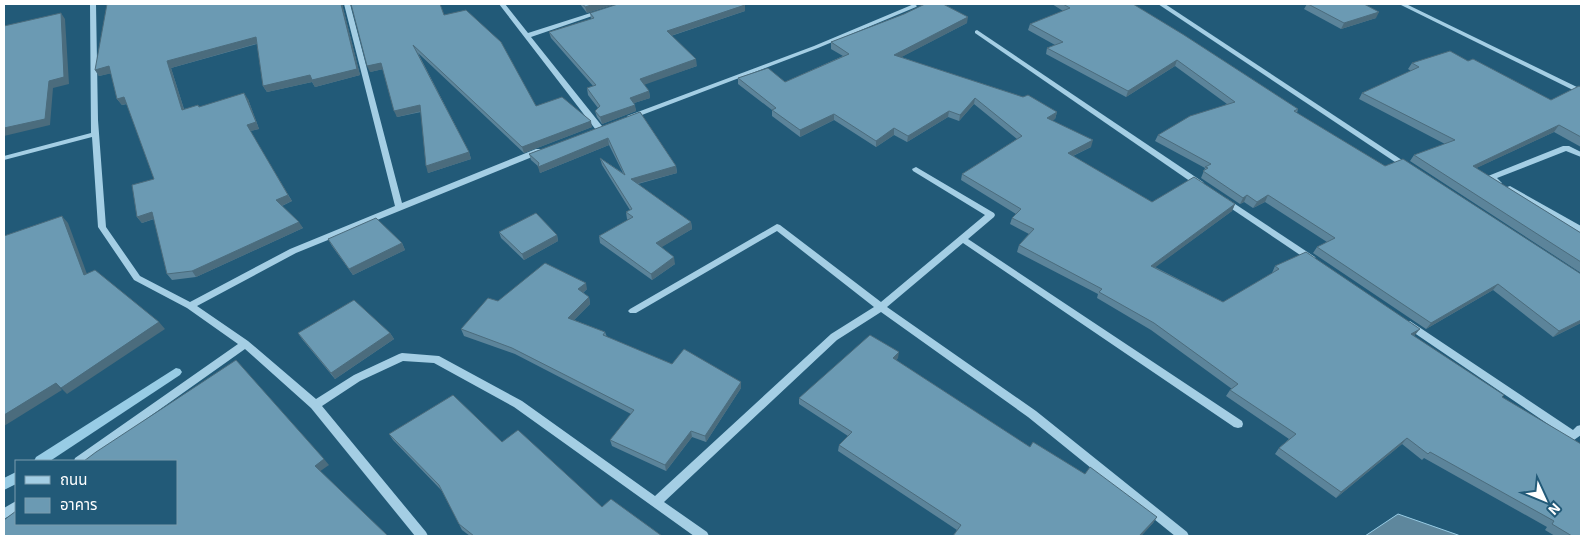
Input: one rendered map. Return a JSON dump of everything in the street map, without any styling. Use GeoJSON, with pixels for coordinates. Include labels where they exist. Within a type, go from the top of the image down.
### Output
{"type":"FeatureCollection","features":[{"type":"Feature","properties":{"kind":"street"},"geometry":{"type":"LineString","coordinates":[[93,4],[94,134],[102,227],[137,278],[190,306],[245,344],[315,405],[422,536]]}},
{"type":"Feature","properties":{"kind":"street"},"geometry":{"type":"LineString","coordinates":[[347,4],[399,206]]}},
{"type":"Feature","properties":{"kind":"street"},"geometry":{"type":"LineString","coordinates":[[502,4],[599,128]]}},
{"type":"Feature","properties":{"kind":"street"},"geometry":{"type":"LineString","coordinates":[[1161,4],[1417,173]]}},
{"type":"Feature","properties":{"kind":"street"},"geometry":{"type":"LineString","coordinates":[[1402,4],[1581,92]]}},
{"type":"Feature","properties":{"kind":"street"},"geometry":{"type":"LineString","coordinates":[[626,118],[816,47],[914,6]]}},
{"type":"Feature","properties":{"kind":"street"},"geometry":{"type":"LineString","coordinates":[[526,36],[608,10]]}},
{"type":"Feature","properties":{"kind":"street"},"geometry":{"type":"LineString","coordinates":[[978,32],[1206,187]]}},
{"type":"Feature","properties":{"kind":"street"},"geometry":{"type":"LineString","coordinates":[[590,132],[608,124]]}},
{"type":"Feature","properties":{"kind":"street"},"geometry":{"type":"LineString","coordinates":[[4,158],[94,134]]}},
{"type":"Feature","properties":{"kind":"street"},"geometry":{"type":"LineString","coordinates":[[1581,155],[1566,148],[1491,178],[1581,230]]}},
{"type":"Feature","properties":{"kind":"street"},"geometry":{"type":"LineString","coordinates":[[190,306],[293,251],[399,206],[544,149]]}},
{"type":"Feature","properties":{"kind":"street"},"geometry":{"type":"LineString","coordinates":[[656,502],[834,337],[882,307],[991,215],[916,170]]}},
{"type":"Feature","properties":{"kind":"street"},"geometry":{"type":"LineString","coordinates":[[1222,198],[1320,264]]}},
{"type":"Feature","properties":{"kind":"street"},"geometry":{"type":"LineString","coordinates":[[633,311],[777,227],[882,307],[1032,414],[1184,536]]}},
{"type":"Feature","properties":{"kind":"street"},"geometry":{"type":"LineString","coordinates":[[962,239],[1238,424]]}},
{"type":"Feature","properties":{"kind":"street"},"geometry":{"type":"LineString","coordinates":[[1402,319],[1579,435]]}},
{"type":"Feature","properties":{"kind":"street"},"geometry":{"type":"LineString","coordinates":[[80,460],[245,344]]}},
{"type":"Feature","properties":{"kind":"street"},"geometry":{"type":"LineString","coordinates":[[315,405],[357,378],[402,357],[436,359],[518,404],[703,536]]}},
{"type":"Feature","properties":{"kind":"street"},"geometry":{"type":"LineString","coordinates":[[4,514],[15,507]]}},
{"type":"Feature","properties":{"kind":"water"},"geometry":{"type":"Polygon","coordinates":[[[1398,514],[1458,535],[1460,536],[1365,536],[1398,514]]]}},
{"type":"Feature","properties":{"kind":"building"},"geometry":{"type":"Polygon","coordinates":[[[107,4],[341,4],[357,69],[312,80],[310,75],[263,86],[256,37],[167,61],[182,110],[198,105],[199,107],[244,93],[256,122],[247,125],[288,195],[276,200],[299,222],[192,271],[167,274],[152,212],[137,217],[132,185],[154,179],[124,97],[117,99],[109,66],[95,70],[107,4]]]}},
{"type":"Feature","properties":{"kind":"building"},"geometry":{"type":"Polygon","coordinates":[[[351,4],[440,4],[444,15],[466,10],[501,42],[536,106],[562,97],[591,121],[522,147],[413,45],[469,152],[426,166],[420,105],[394,111],[381,63],[367,66],[351,4]]]}},
{"type":"Feature","properties":{"kind":"building"},"geometry":{"type":"Polygon","coordinates":[[[583,4],[594,4],[585,7],[583,4]]]}},
{"type":"Feature","properties":{"kind":"building"},"geometry":{"type":"Polygon","coordinates":[[[618,4],[745,5],[667,31],[696,59],[640,79],[649,91],[630,98],[635,105],[600,117],[595,111],[600,106],[587,88],[596,85],[549,32],[594,18],[590,13],[618,4]]]}},
{"type":"Feature","properties":{"kind":"building"},"geometry":{"type":"Polygon","coordinates":[[[925,4],[943,4],[968,17],[894,55],[1023,97],[1028,95],[1057,112],[1047,118],[1093,140],[1068,153],[1152,202],[1194,177],[1235,204],[1151,266],[1223,302],[1279,269],[1275,266],[1306,252],[1420,329],[1411,334],[1504,395],[1502,397],[1581,444],[1581,536],[1572,536],[1552,524],[1554,521],[1430,452],[1428,454],[1407,438],[1341,492],[1279,448],[1296,434],[1230,390],[1238,384],[1154,323],[1099,292],[1102,289],[1019,245],[1034,229],[1012,218],[1021,209],[962,174],[1022,136],[975,98],[960,115],[949,111],[908,136],[894,128],[876,141],[834,114],[800,130],[772,110],[776,108],[738,78],[768,68],[785,82],[849,54],[831,42],[925,4]]]}},
{"type":"Feature","properties":{"kind":"building"},"geometry":{"type":"Polygon","coordinates":[[[1063,4],[1133,4],[1298,109],[1294,111],[1385,166],[1403,159],[1581,274],[1581,320],[1559,331],[1498,284],[1431,323],[1317,247],[1335,238],[1268,195],[1257,202],[1247,195],[1243,198],[1203,171],[1208,168],[1205,167],[1211,164],[1158,135],[1190,116],[1235,102],[1177,60],[1128,91],[1047,48],[1063,42],[1030,24],[1070,8],[1063,4]]]}},
{"type":"Feature","properties":{"kind":"building"},"geometry":{"type":"Polygon","coordinates":[[[1308,4],[1364,4],[1379,12],[1344,23],[1308,4]]]}},
{"type":"Feature","properties":{"kind":"building"},"geometry":{"type":"Polygon","coordinates":[[[61,13],[64,77],[49,81],[45,119],[4,128],[4,26],[61,13]]]}},
{"type":"Feature","properties":{"kind":"building"},"geometry":{"type":"Polygon","coordinates":[[[1450,51],[1468,61],[1473,59],[1551,100],[1579,86],[1581,87],[1581,137],[1559,125],[1473,166],[1581,233],[1581,262],[1414,155],[1455,140],[1362,93],[1419,67],[1412,63],[1450,51]]]}},
{"type":"Feature","properties":{"kind":"building"},"geometry":{"type":"Polygon","coordinates":[[[640,112],[676,166],[631,179],[691,222],[656,243],[674,257],[651,274],[599,236],[633,217],[626,212],[632,209],[600,158],[625,175],[608,138],[538,167],[539,163],[529,154],[640,112]]]}},
{"type":"Feature","properties":{"kind":"building"},"geometry":{"type":"Polygon","coordinates":[[[536,213],[557,235],[522,254],[499,232],[536,213]]]}},
{"type":"Feature","properties":{"kind":"building"},"geometry":{"type":"Polygon","coordinates":[[[62,216],[84,275],[95,270],[159,322],[61,388],[56,383],[4,415],[4,236],[62,216]]]}},
{"type":"Feature","properties":{"kind":"building"},"geometry":{"type":"Polygon","coordinates":[[[376,218],[402,243],[349,269],[328,239],[376,218]]]}},
{"type":"Feature","properties":{"kind":"building"},"geometry":{"type":"Polygon","coordinates":[[[545,263],[586,283],[578,289],[589,297],[568,318],[605,332],[603,335],[672,364],[684,349],[741,382],[705,436],[691,431],[665,465],[610,440],[634,410],[512,348],[461,329],[488,298],[498,301],[545,263]]]}},
{"type":"Feature","properties":{"kind":"building"},"geometry":{"type":"Polygon","coordinates":[[[354,300],[390,333],[331,373],[298,333],[354,300]]]}},
{"type":"Feature","properties":{"kind":"building"},"geometry":{"type":"Polygon","coordinates":[[[870,335],[899,352],[893,358],[1030,447],[1033,442],[1085,474],[1090,467],[1157,517],[1139,536],[953,536],[961,525],[839,445],[852,432],[799,398],[870,335]]]}},
{"type":"Feature","properties":{"kind":"building"},"geometry":{"type":"Polygon","coordinates":[[[236,360],[324,459],[315,466],[388,536],[4,536],[4,520],[15,512],[15,525],[178,525],[178,460],[85,460],[236,360]]]}},
{"type":"Feature","properties":{"kind":"building"},"geometry":{"type":"Polygon","coordinates":[[[453,395],[502,442],[518,430],[602,507],[611,499],[662,536],[474,536],[459,524],[439,485],[389,434],[453,395]]]}},
{"type":"Feature","properties":{"kind":"waterway"},"geometry":{"type":"LineString","coordinates":[[42,460],[176,372]]}},
{"type":"Feature","properties":{"kind":"waterway"},"geometry":{"type":"LineString","coordinates":[[4,485],[15,478]]}}]}
